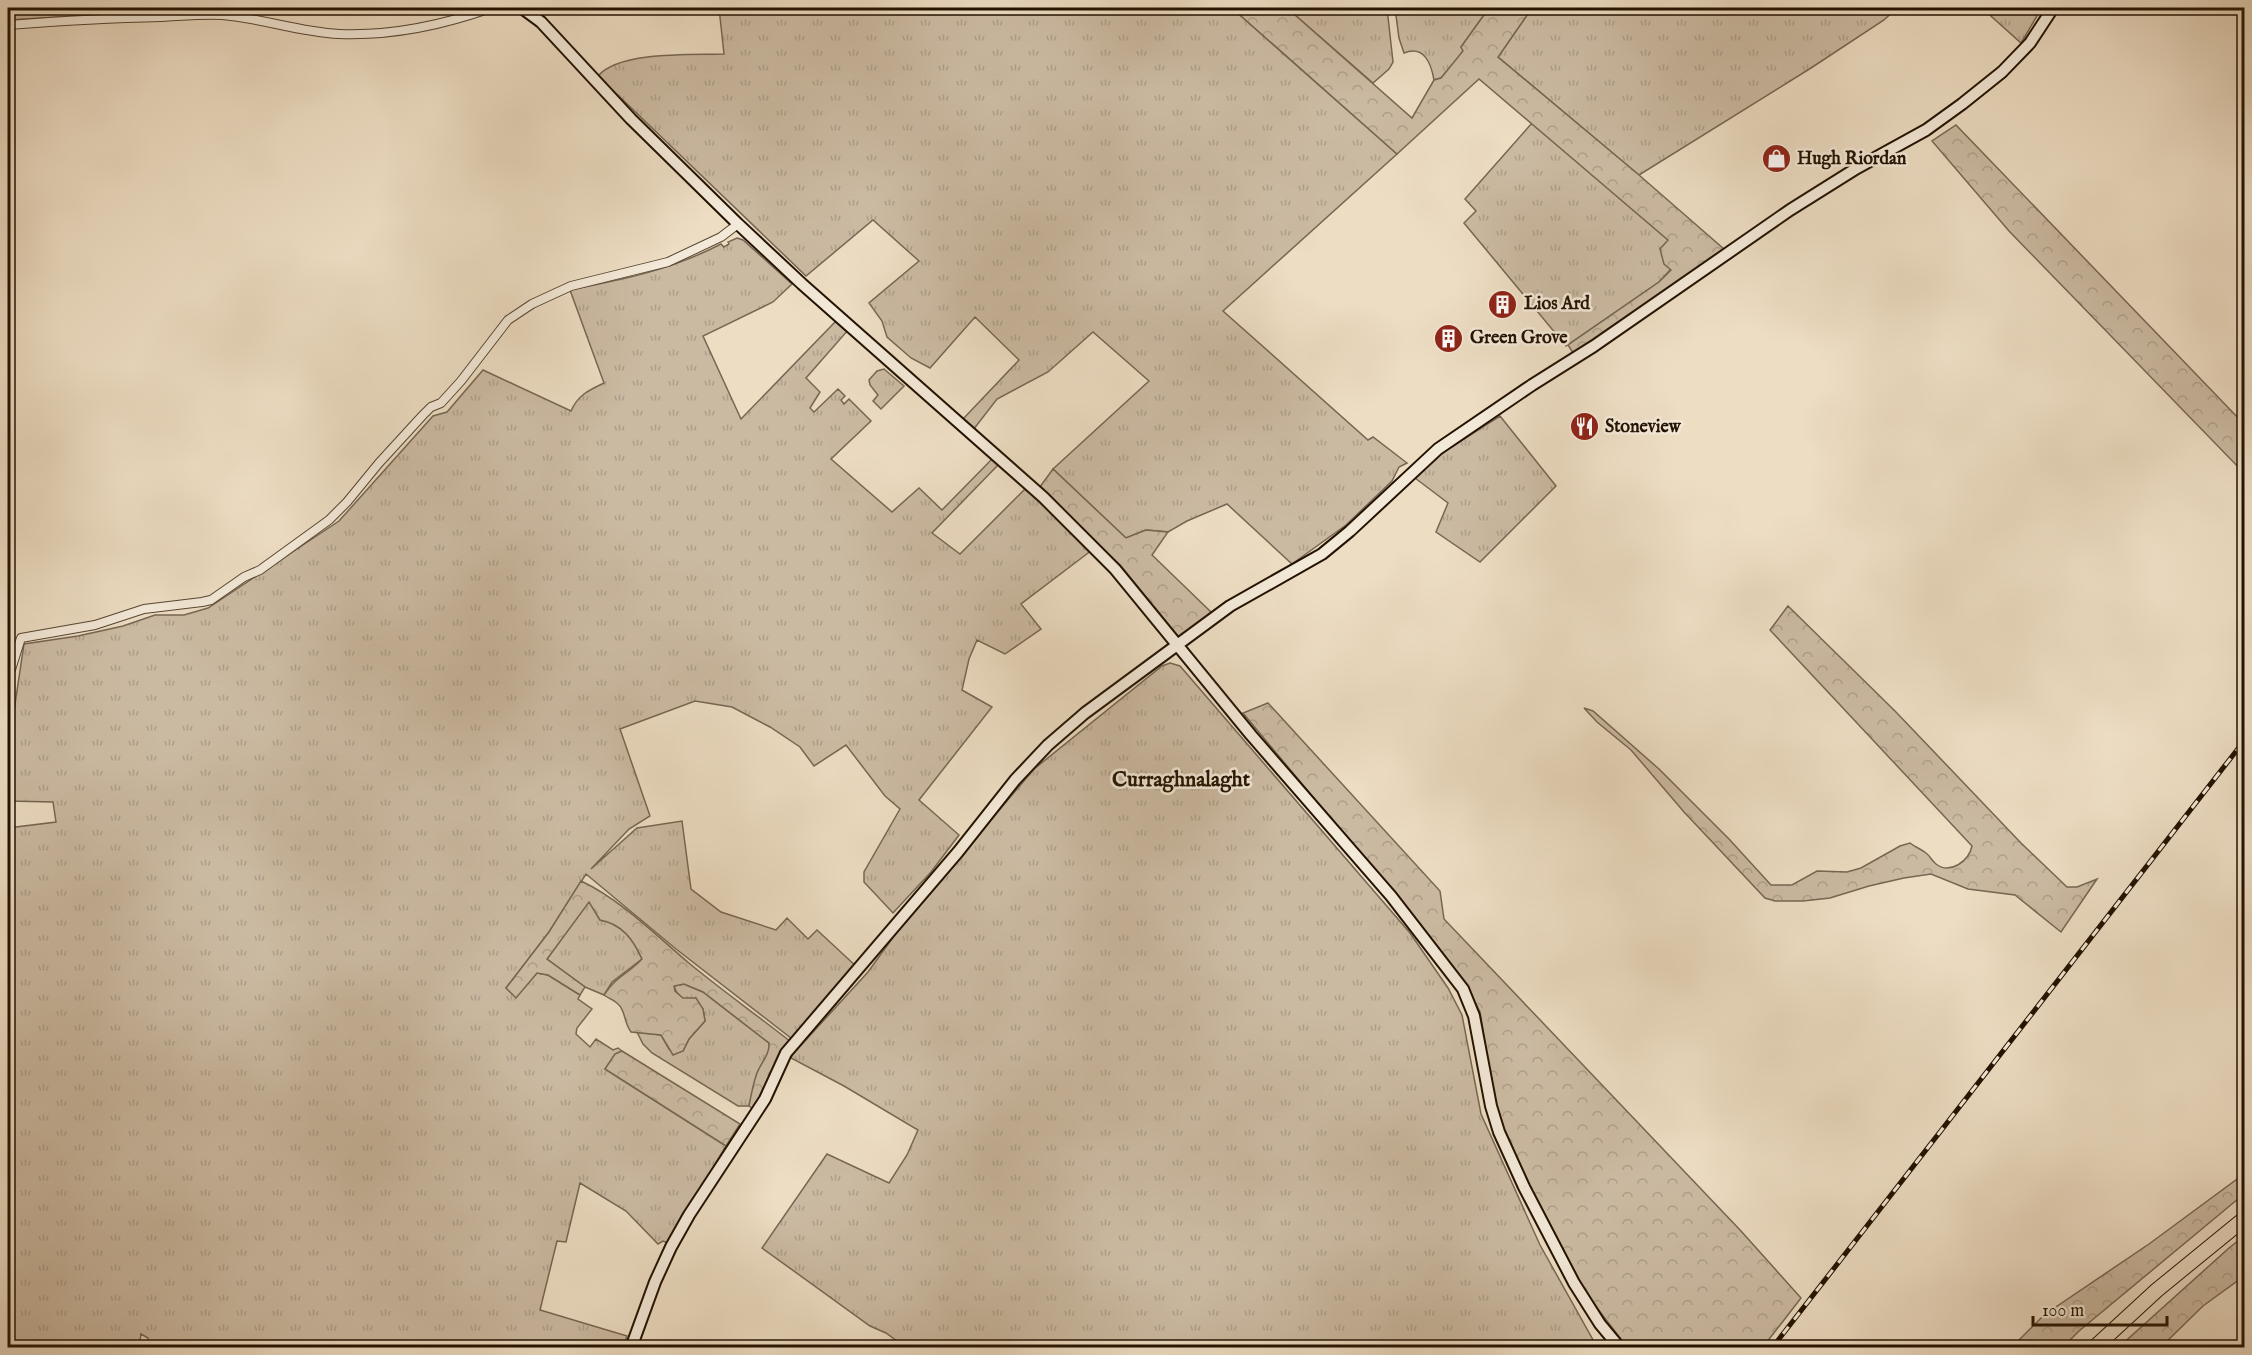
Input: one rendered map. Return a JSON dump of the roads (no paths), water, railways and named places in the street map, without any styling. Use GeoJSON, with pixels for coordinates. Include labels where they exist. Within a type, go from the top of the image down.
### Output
{"type":"FeatureCollection","features":[{"type":"Feature","properties":{"kind":"highway"},"geometry":{"type":"LineString","coordinates":[[2094,1347],[2157,1290],[2244,1219]]}},
{"type":"Feature","properties":{"kind":"street"},"geometry":{"type":"LineString","coordinates":[[8,26],[102,19],[222,15],[338,34],[369,33],[407,29],[457,19],[491,8]]}},
{"type":"Feature","properties":{"kind":"street"},"geometry":{"type":"LineString","coordinates":[[522,8],[540,22],[631,119],[738,224],[802,284],[1044,497],[1115,569],[1251,735],[1390,896],[1463,989],[1474,1016],[1491,1106],[1499,1132],[1524,1187],[1574,1283],[1600,1324],[1620,1347]]}},
{"type":"Feature","properties":{"kind":"street"},"geometry":{"type":"LineString","coordinates":[[631,1347],[655,1281],[671,1247],[695,1205],[765,1099],[786,1053],[958,852],[1015,780],[1048,745],[1085,713],[1230,606],[1322,554],[1438,449],[1594,346],[1790,210],[1851,171],[1926,130],[1962,104],[2002,72],[2030,43],[2053,8]]}},
{"type":"Feature","properties":{"kind":"street"},"geometry":{"type":"LineString","coordinates":[[8,679],[21,638],[95,625],[144,609],[211,600],[270,563],[329,520],[423,415],[431,407],[441,403],[461,381],[508,320],[532,304],[571,286],[669,262],[721,237],[738,224]]}},
{"type":"Feature","properties":{"kind":"railway"},"geometry":{"type":"LineString","coordinates":[[1772,1348],[2244,741]]}},
{"type":"Feature","properties":{"kind":"place","name":"Hugh Riordan"},"geometry":{"type":"Point","coordinates":[1776,159]}},
{"type":"Feature","properties":{"kind":"place","name":"Lios Ard"},"geometry":{"type":"Point","coordinates":[1503,304]}},
{"type":"Feature","properties":{"kind":"place","name":"Green Grove"},"geometry":{"type":"Point","coordinates":[1449,338]}},
{"type":"Feature","properties":{"kind":"place","name":"Stoneview"},"geometry":{"type":"Point","coordinates":[1584,427]}},
{"type":"Feature","properties":{"kind":"district","name":"Curraghnalaght"},"geometry":{"type":"Point","coordinates":[1181,780]}}]}
